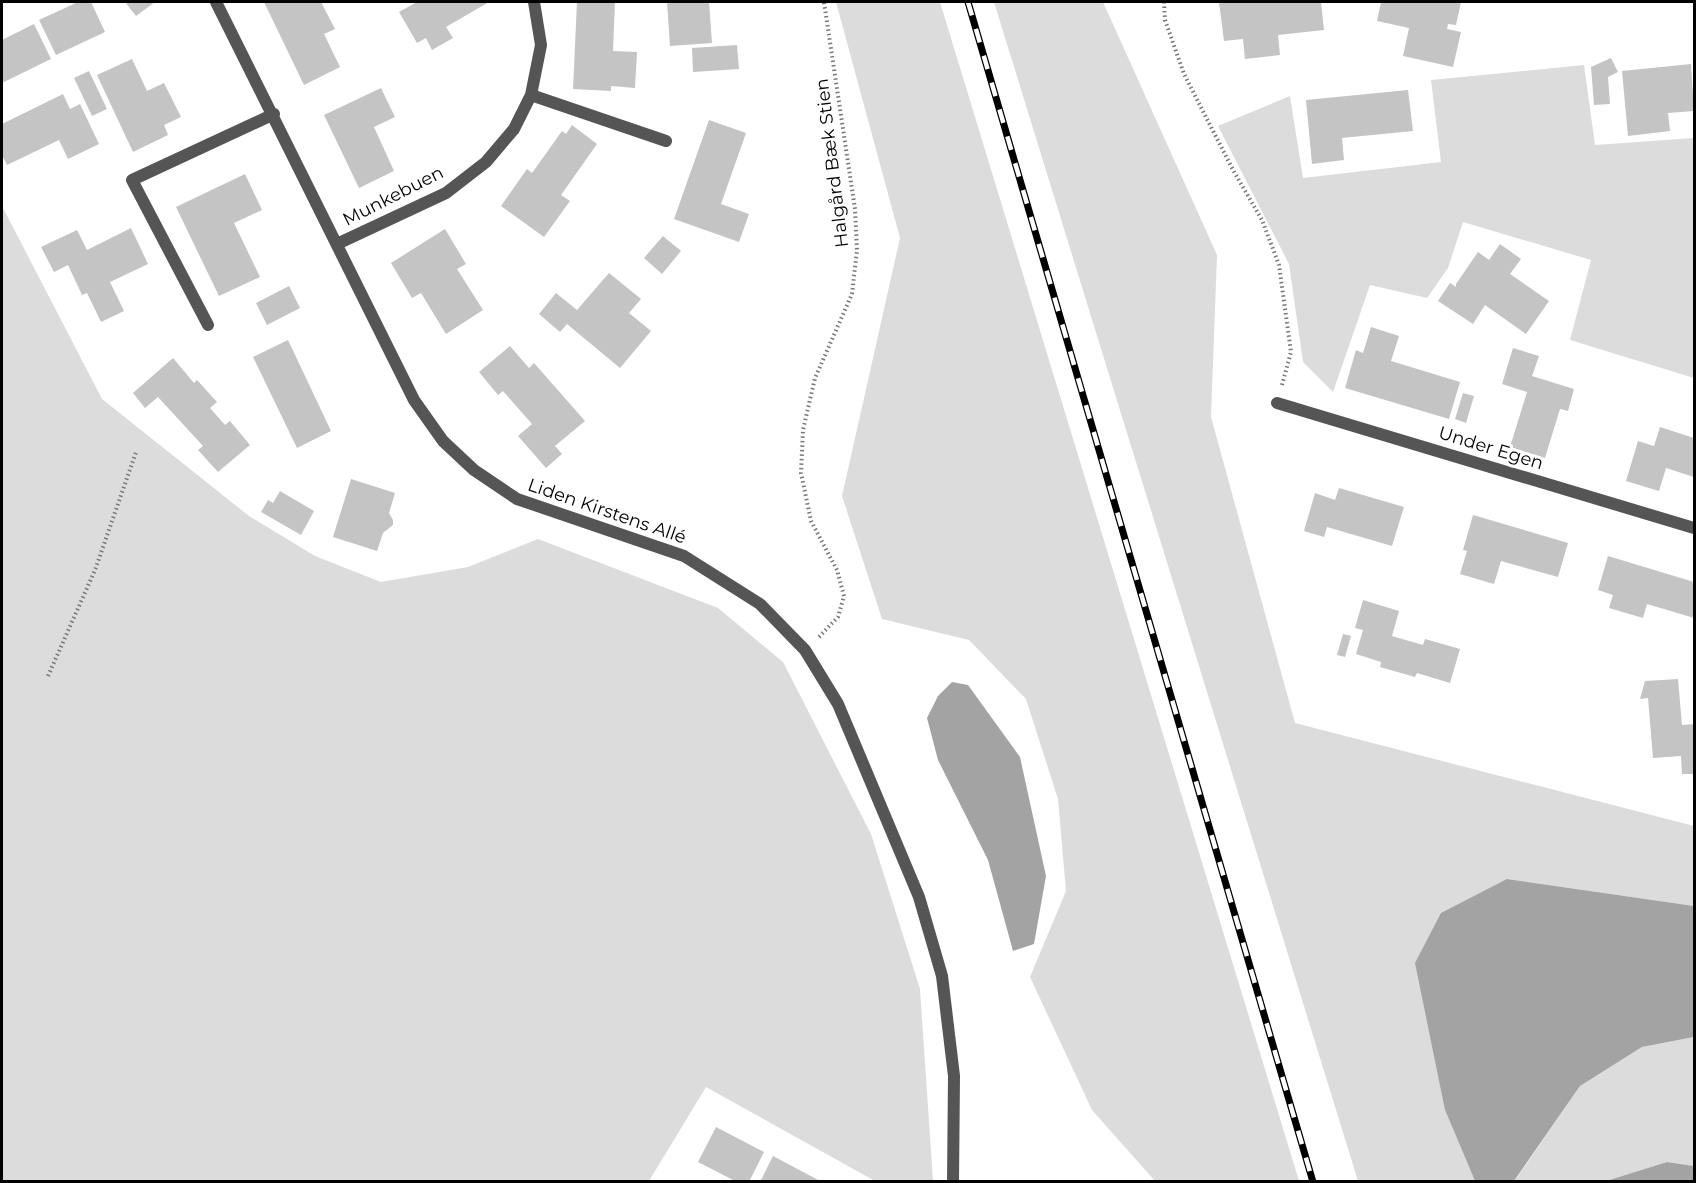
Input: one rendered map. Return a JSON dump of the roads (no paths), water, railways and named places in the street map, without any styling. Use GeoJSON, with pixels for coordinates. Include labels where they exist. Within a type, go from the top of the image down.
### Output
{"type":"FeatureCollection","features":[{"type":"Feature","properties":{"kind":"street","name":"Liden Kirstens Allé"},"geometry":{"type":"LineString","coordinates":[[216,2],[274,114],[414,399],[443,441],[474,470],[517,499],[684,556],[760,604],[806,650],[838,704],[919,897],[939,965],[954,1076],[953,1182]]}},
{"type":"Feature","properties":{"kind":"street","name":"Munkebuen"},"geometry":{"type":"LineString","coordinates":[[337,244],[446,193],[486,162],[514,129],[531,95],[541,45],[534,2]]}},
{"type":"Feature","properties":{"kind":"street"},"geometry":{"type":"LineString","coordinates":[[531,95],[666,141]]}},
{"type":"Feature","properties":{"kind":"street"},"geometry":{"type":"LineString","coordinates":[[208,326],[132,180],[274,114]]}},
{"type":"Feature","properties":{"kind":"street","name":"Under Egen"},"geometry":{"type":"LineString","coordinates":[[1277,403],[1695,528]]}},
{"type":"Feature","properties":{"kind":"railway"},"geometry":{"type":"LineString","coordinates":[[968,2],[1313,1182]]}}]}
